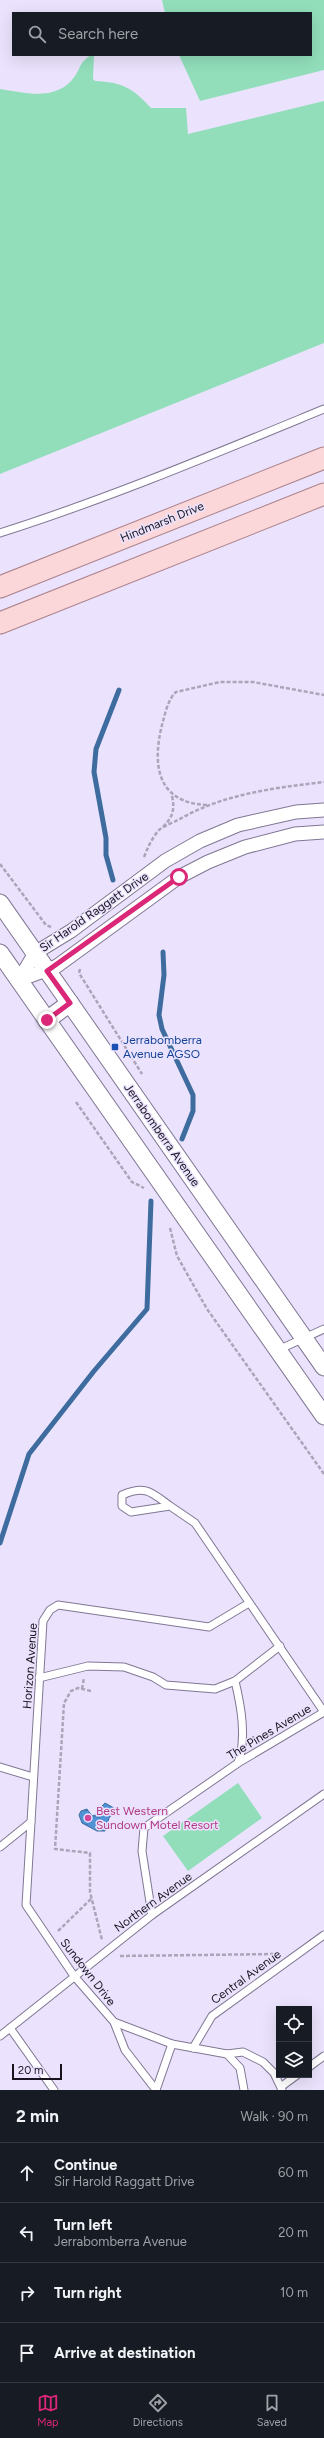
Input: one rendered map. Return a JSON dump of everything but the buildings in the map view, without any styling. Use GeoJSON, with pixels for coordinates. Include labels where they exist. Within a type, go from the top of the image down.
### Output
{"type":"FeatureCollection","features":[{"type":"Feature","properties":{"kind":"main road","name":"Hindmarsh Drive"},"geometry":{"type":"LineString","coordinates":[[0,587],[324,458]]}},
{"type":"Feature","properties":{"kind":"main road"},"geometry":{"type":"LineString","coordinates":[[0,623],[324,494]]}},
{"type":"Feature","properties":{"kind":"street","name":"Sir Harold Raggatt Drive"},"geometry":{"type":"LineString","coordinates":[[18,980],[35,953],[71,931],[165,861],[200,842],[238,825],[296,812],[324,810]]}},
{"type":"Feature","properties":{"kind":"street","name":"Sir Harold Raggatt Drive"},"geometry":{"type":"LineString","coordinates":[[18,980],[47,971],[179,877],[208,862],[245,846],[295,834],[324,832]]}},
{"type":"Feature","properties":{"kind":"street","name":"Jerrabomberra Avenue"},"geometry":{"type":"LineString","coordinates":[[0,903],[324,1367]]}},
{"type":"Feature","properties":{"kind":"street"},"geometry":{"type":"LineString","coordinates":[[0,953],[324,1416]]}},
{"type":"Feature","properties":{"kind":"street"},"geometry":{"type":"LineString","coordinates":[[47,1020],[70,1003]]}},
{"type":"Feature","properties":{"kind":"lane"},"geometry":{"type":"LineString","coordinates":[[0,533],[60,514],[166,474],[324,409]]}},
{"type":"Feature","properties":{"kind":"lane"},"geometry":{"type":"LineString","coordinates":[[278,1350],[324,1329]]}},
{"type":"Feature","properties":{"kind":"lane","name":"The Pines Avenue"},"geometry":{"type":"LineString","coordinates":[[152,1915],[142,1851],[144,1828],[238,1763],[324,1712],[195,1524],[152,1493],[137,1489],[122,1495],[122,1506],[131,1512],[170,1506]]}},
{"type":"Feature","properties":{"kind":"lane","name":"Horizon Avenue"},"geometry":{"type":"LineString","coordinates":[[31,1822],[43,1621],[50,1610],[58,1605],[209,1627],[249,1603]]}},
{"type":"Feature","properties":{"kind":"lane"},"geometry":{"type":"LineString","coordinates":[[39,1678],[88,1666],[124,1667],[153,1677],[166,1685],[215,1689],[235,1681],[280,1646]]}},
{"type":"Feature","properties":{"kind":"lane"},"geometry":{"type":"LineString","coordinates":[[235,1681],[240,1703],[242,1751],[238,1763]]}},
{"type":"Feature","properties":{"kind":"lane"},"geometry":{"type":"LineString","coordinates":[[0,1767],[33,1777]]}},
{"type":"Feature","properties":{"kind":"lane","name":"Northern Avenue"},"geometry":{"type":"LineString","coordinates":[[0,2036],[107,1949],[152,1915],[324,1794]]}},
{"type":"Feature","properties":{"kind":"lane"},"geometry":{"type":"LineString","coordinates":[[0,1847],[31,1822]]}},
{"type":"Feature","properties":{"kind":"lane","name":"Sundown Drive"},"geometry":{"type":"LineString","coordinates":[[31,1822],[26,1905],[74,1976],[114,2022],[172,2044],[227,2054],[243,2052],[263,2062],[282,2088]]}},
{"type":"Feature","properties":{"kind":"lane","name":"Central Avenue"},"geometry":{"type":"LineString","coordinates":[[193,2048],[212,2016],[324,1935]]}},
{"type":"Feature","properties":{"kind":"lane"},"geometry":{"type":"LineString","coordinates":[[114,2022],[125,2050],[156,2090],[172,2044]]}},
{"type":"Feature","properties":{"kind":"lane"},"geometry":{"type":"LineString","coordinates":[[10,2028],[54,2090]]}},
{"type":"Feature","properties":{"kind":"lane"},"geometry":{"type":"LineString","coordinates":[[227,2054],[240,2068],[244,2090]]}},
{"type":"Feature","properties":{"kind":"lane"},"geometry":{"type":"LineString","coordinates":[[312,2065],[324,2056]]}},
{"type":"Feature","properties":{"kind":"lane"},"geometry":{"type":"LineString","coordinates":[[282,2088],[294,2078]]}},
{"type":"Feature","properties":{"kind":"path"},"geometry":{"type":"LineString","coordinates":[[144,859],[148,846],[160,829],[172,816],[172,795],[159,774],[156,748],[172,695],[176,692],[220,682],[253,682],[324,695]]}},
{"type":"Feature","properties":{"kind":"path"},"geometry":{"type":"LineString","coordinates":[[160,829],[209,805],[266,789],[324,782]]}},
{"type":"Feature","properties":{"kind":"path"},"geometry":{"type":"LineString","coordinates":[[172,795],[194,805],[209,805]]}},
{"type":"Feature","properties":{"kind":"path"},"geometry":{"type":"LineString","coordinates":[[0,864],[46,925],[55,928]]}},
{"type":"Feature","properties":{"kind":"path"},"geometry":{"type":"LineString","coordinates":[[82,966],[79,973],[146,1081]]}},
{"type":"Feature","properties":{"kind":"path"},"geometry":{"type":"LineString","coordinates":[[76,1102],[132,1182],[149,1191]]}},
{"type":"Feature","properties":{"kind":"path"},"geometry":{"type":"LineString","coordinates":[[98,1133],[117,1120]]}},
{"type":"Feature","properties":{"kind":"path"},"geometry":{"type":"LineString","coordinates":[[168,1221],[177,1256],[198,1293],[324,1474]]}},
{"type":"Feature","properties":{"kind":"path"},"geometry":{"type":"LineString","coordinates":[[91,1691],[78,1688],[71,1691],[64,1703],[55,1849],[90,1853],[92,1898],[103,1941],[112,1956],[280,1954]]}},
{"type":"Feature","properties":{"kind":"path"},"geometry":{"type":"LineString","coordinates":[[48,1938],[92,1898]]}},
{"type":"Feature","properties":{"kind":"green space"},"geometry":{"type":"Polygon","coordinates":[[[162,0],[324,0],[324,70],[200,101],[179,56],[312,56],[312,12],[165,12],[162,0]]]}},
{"type":"Feature","properties":{"kind":"green space"},"geometry":{"type":"Polygon","coordinates":[[[94,56],[93,79],[95,81],[113,83],[126,87],[138,95],[151,108],[186,108],[188,134],[324,101],[324,343],[0,474],[0,89],[30,94],[50,93],[59,90],[68,84],[75,76],[82,63],[87,58],[94,56]]]}},
{"type":"Feature","properties":{"kind":"green space"},"geometry":{"type":"Polygon","coordinates":[[[238,1783],[262,1818],[188,1871],[163,1836],[238,1783]]]}},
{"type":"Feature","properties":{"kind":"water"},"geometry":{"type":"Polygon","coordinates":[[[105,1803],[114,1808],[115,1811],[109,1818],[105,1831],[97,1831],[82,1823],[79,1815],[81,1811],[87,1809],[92,1816],[103,1813],[102,1806],[105,1803]]]}},
{"type":"Feature","properties":{"kind":"waterway"},"geometry":{"type":"LineString","coordinates":[[113,880],[106,855],[106,838],[94,772],[96,749],[119,690]]}},
{"type":"Feature","properties":{"kind":"waterway"},"geometry":{"type":"LineString","coordinates":[[163,952],[164,975],[159,1015],[162,1029],[193,1095],[193,1111],[182,1139]]}},
{"type":"Feature","properties":{"kind":"waterway"},"geometry":{"type":"LineString","coordinates":[[0,1543],[29,1454],[94,1371],[147,1309],[151,1201]]}},
{"type":"Feature","properties":{"kind":"place","name":"Jerrabomberra Avenue AGSO"},"geometry":{"type":"Point","coordinates":[115,1047]}},
{"type":"Feature","properties":{"kind":"place","name":"Best Western Sundown Motel Resort"},"geometry":{"type":"Point","coordinates":[88,1818]}},
{"type":"Feature","properties":{"kind":"route"},"geometry":{"type":"LineString","coordinates":[[47,1020],[70,1003],[47,971],[57,966],[179,877]]}}]}
